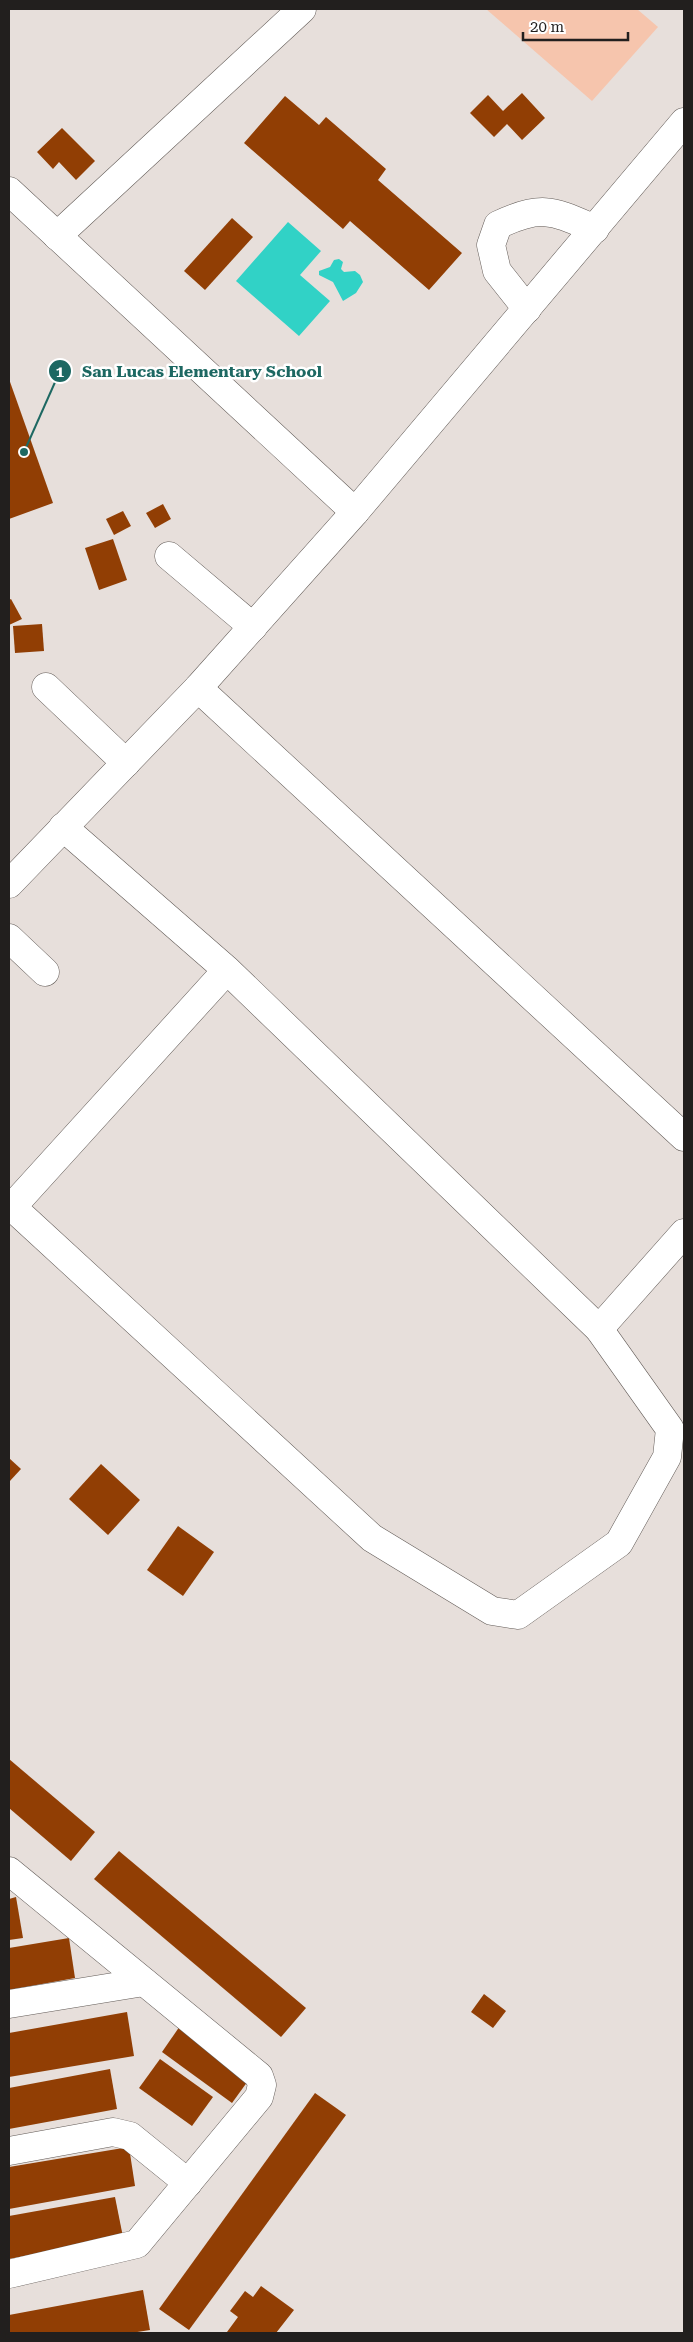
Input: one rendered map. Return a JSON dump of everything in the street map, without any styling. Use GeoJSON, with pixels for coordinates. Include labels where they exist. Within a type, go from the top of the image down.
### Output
{"type":"FeatureCollection","features":[{"type":"Feature","properties":{"kind":"street"},"geometry":{"type":"LineString","coordinates":[[57,236],[302,9]]}},
{"type":"Feature","properties":{"kind":"street"},"geometry":{"type":"LineString","coordinates":[[9,883],[198,688],[253,627],[355,512],[684,122]]}},
{"type":"Feature","properties":{"kind":"street"},"geometry":{"type":"LineString","coordinates":[[9,191],[355,512]]}},
{"type":"Feature","properties":{"kind":"street"},"geometry":{"type":"LineString","coordinates":[[527,309],[497,271],[491,245],[498,225],[520,214],[552,211],[595,228]]}},
{"type":"Feature","properties":{"kind":"street"},"geometry":{"type":"LineString","coordinates":[[169,556],[253,627]]}},
{"type":"Feature","properties":{"kind":"street"},"geometry":{"type":"LineString","coordinates":[[46,688],[126,763]]}},
{"type":"Feature","properties":{"kind":"street"},"geometry":{"type":"LineString","coordinates":[[198,688],[684,1137]]}},
{"type":"Feature","properties":{"kind":"street"},"geometry":{"type":"LineString","coordinates":[[63,827],[227,970],[599,1330],[670,1429],[668,1457],[619,1543],[518,1615],[492,1611],[372,1538],[12,1207],[227,970]]}},
{"type":"Feature","properties":{"kind":"street"},"geometry":{"type":"LineString","coordinates":[[9,938],[45,972]]}},
{"type":"Feature","properties":{"kind":"street"},"geometry":{"type":"LineString","coordinates":[[599,1330],[684,1233]]}},
{"type":"Feature","properties":{"kind":"street"},"geometry":{"type":"LineString","coordinates":[[9,2274],[137,2244],[259,2096],[262,2085],[259,2076],[11,1875]]}},
{"type":"Feature","properties":{"kind":"street"},"geometry":{"type":"LineString","coordinates":[[9,2004],[144,1982]]}},
{"type":"Feature","properties":{"kind":"street"},"geometry":{"type":"LineString","coordinates":[[9,2151],[113,2132],[130,2136],[188,2183]]}},
{"type":"Feature","properties":{"kind":"shaded area"},"geometry":{"type":"Polygon","coordinates":[[[486,9],[637,9],[658,27],[592,101],[486,9]]]}},
{"type":"Feature","properties":{"kind":"water"},"geometry":{"type":"Polygon","coordinates":[[[288,222],[321,251],[300,275],[330,301],[299,336],[236,281],[288,222]]]}},
{"type":"Feature","properties":{"kind":"water"},"geometry":{"type":"Polygon","coordinates":[[[339,259],[343,262],[341,269],[344,272],[355,271],[360,275],[363,282],[356,293],[343,301],[333,282],[319,275],[319,271],[330,267],[334,260],[339,259]]]}},
{"type":"Feature","properties":{"kind":"building"},"geometry":{"type":"Polygon","coordinates":[[[522,93],[545,118],[522,140],[507,124],[494,137],[470,113],[488,95],[503,111],[522,93]]]}},
{"type":"Feature","properties":{"kind":"building"},"geometry":{"type":"Polygon","coordinates":[[[285,96],[319,125],[326,117],[386,169],[378,180],[462,253],[429,290],[350,221],[343,229],[244,143],[285,96]]]}},
{"type":"Feature","properties":{"kind":"building"},"geometry":{"type":"Polygon","coordinates":[[[62,128],[95,161],[76,180],[59,162],[53,169],[37,152],[62,128]]]}},
{"type":"Feature","properties":{"kind":"building"},"geometry":{"type":"Polygon","coordinates":[[[232,218],[253,237],[205,290],[184,271],[232,218]]]}},
{"type":"Feature","properties":{"kind":"building"},"geometry":{"type":"Polygon","coordinates":[[[9,379],[53,503],[9,519],[9,379]]]}},
{"type":"Feature","properties":{"kind":"building"},"geometry":{"type":"Polygon","coordinates":[[[163,504],[171,519],[155,528],[146,513],[163,504]]]}},
{"type":"Feature","properties":{"kind":"building"},"geometry":{"type":"Polygon","coordinates":[[[123,511],[131,526],[114,535],[106,519],[123,511]]]}},
{"type":"Feature","properties":{"kind":"building"},"geometry":{"type":"Polygon","coordinates":[[[113,539],[127,580],[99,590],[85,548],[113,539]]]}},
{"type":"Feature","properties":{"kind":"building"},"geometry":{"type":"Polygon","coordinates":[[[11,599],[22,619],[9,625],[9,600],[11,599]]]}},
{"type":"Feature","properties":{"kind":"building"},"geometry":{"type":"Polygon","coordinates":[[[42,624],[44,651],[15,653],[13,626],[42,624]]]}},
{"type":"Feature","properties":{"kind":"building"},"geometry":{"type":"Polygon","coordinates":[[[9,1458],[21,1469],[9,1482],[9,1458]]]}},
{"type":"Feature","properties":{"kind":"building"},"geometry":{"type":"Polygon","coordinates":[[[101,1464],[140,1500],[108,1535],[69,1499],[101,1464]]]}},
{"type":"Feature","properties":{"kind":"building"},"geometry":{"type":"Polygon","coordinates":[[[178,1526],[214,1552],[183,1596],[147,1570],[178,1526]]]}},
{"type":"Feature","properties":{"kind":"building"},"geometry":{"type":"Polygon","coordinates":[[[9,1759],[95,1832],[71,1861],[9,1808],[9,1759]]]}},
{"type":"Feature","properties":{"kind":"building"},"geometry":{"type":"Polygon","coordinates":[[[119,1851],[306,2008],[281,2037],[94,1879],[119,1851]]]}},
{"type":"Feature","properties":{"kind":"building"},"geometry":{"type":"Polygon","coordinates":[[[16,1897],[23,1938],[9,1940],[9,1899],[16,1897]]]}},
{"type":"Feature","properties":{"kind":"building"},"geometry":{"type":"Polygon","coordinates":[[[69,1938],[75,1978],[9,1990],[9,1948],[69,1938]]]}},
{"type":"Feature","properties":{"kind":"building"},"geometry":{"type":"Polygon","coordinates":[[[484,1994],[506,2011],[493,2028],[471,2012],[484,1994]]]}},
{"type":"Feature","properties":{"kind":"building"},"geometry":{"type":"Polygon","coordinates":[[[127,2012],[134,2056],[9,2077],[9,2033],[127,2012]]]}},
{"type":"Feature","properties":{"kind":"building"},"geometry":{"type":"Polygon","coordinates":[[[182,2023],[253,2074],[232,2103],[162,2052],[182,2023]]]}},
{"type":"Feature","properties":{"kind":"building"},"geometry":{"type":"Polygon","coordinates":[[[160,2059],[213,2097],[192,2126],[139,2088],[160,2059]]]}},
{"type":"Feature","properties":{"kind":"building"},"geometry":{"type":"Polygon","coordinates":[[[110,2069],[117,2109],[9,2129],[9,2088],[110,2069]]]}},
{"type":"Feature","properties":{"kind":"building"},"geometry":{"type":"Polygon","coordinates":[[[315,2093],[346,2115],[189,2330],[159,2309],[315,2093]]]}},
{"type":"Feature","properties":{"kind":"building"},"geometry":{"type":"Polygon","coordinates":[[[129,2147],[135,2186],[9,2209],[9,2167],[129,2147]]]}},
{"type":"Feature","properties":{"kind":"building"},"geometry":{"type":"Polygon","coordinates":[[[115,2197],[123,2237],[9,2259],[9,2216],[115,2197]]]}},
{"type":"Feature","properties":{"kind":"building"},"geometry":{"type":"Polygon","coordinates":[[[261,2286],[294,2310],[276,2333],[227,2332],[238,2317],[230,2311],[245,2291],[253,2297],[261,2286]]]}},
{"type":"Feature","properties":{"kind":"building"},"geometry":{"type":"Polygon","coordinates":[[[143,2290],[150,2330],[131,2333],[9,2333],[9,2315],[143,2290]]]}},
{"type":"Feature","properties":{"kind":"place","name":"San Lucas Elementary School"},"geometry":{"type":"Point","coordinates":[24,452]}}]}
